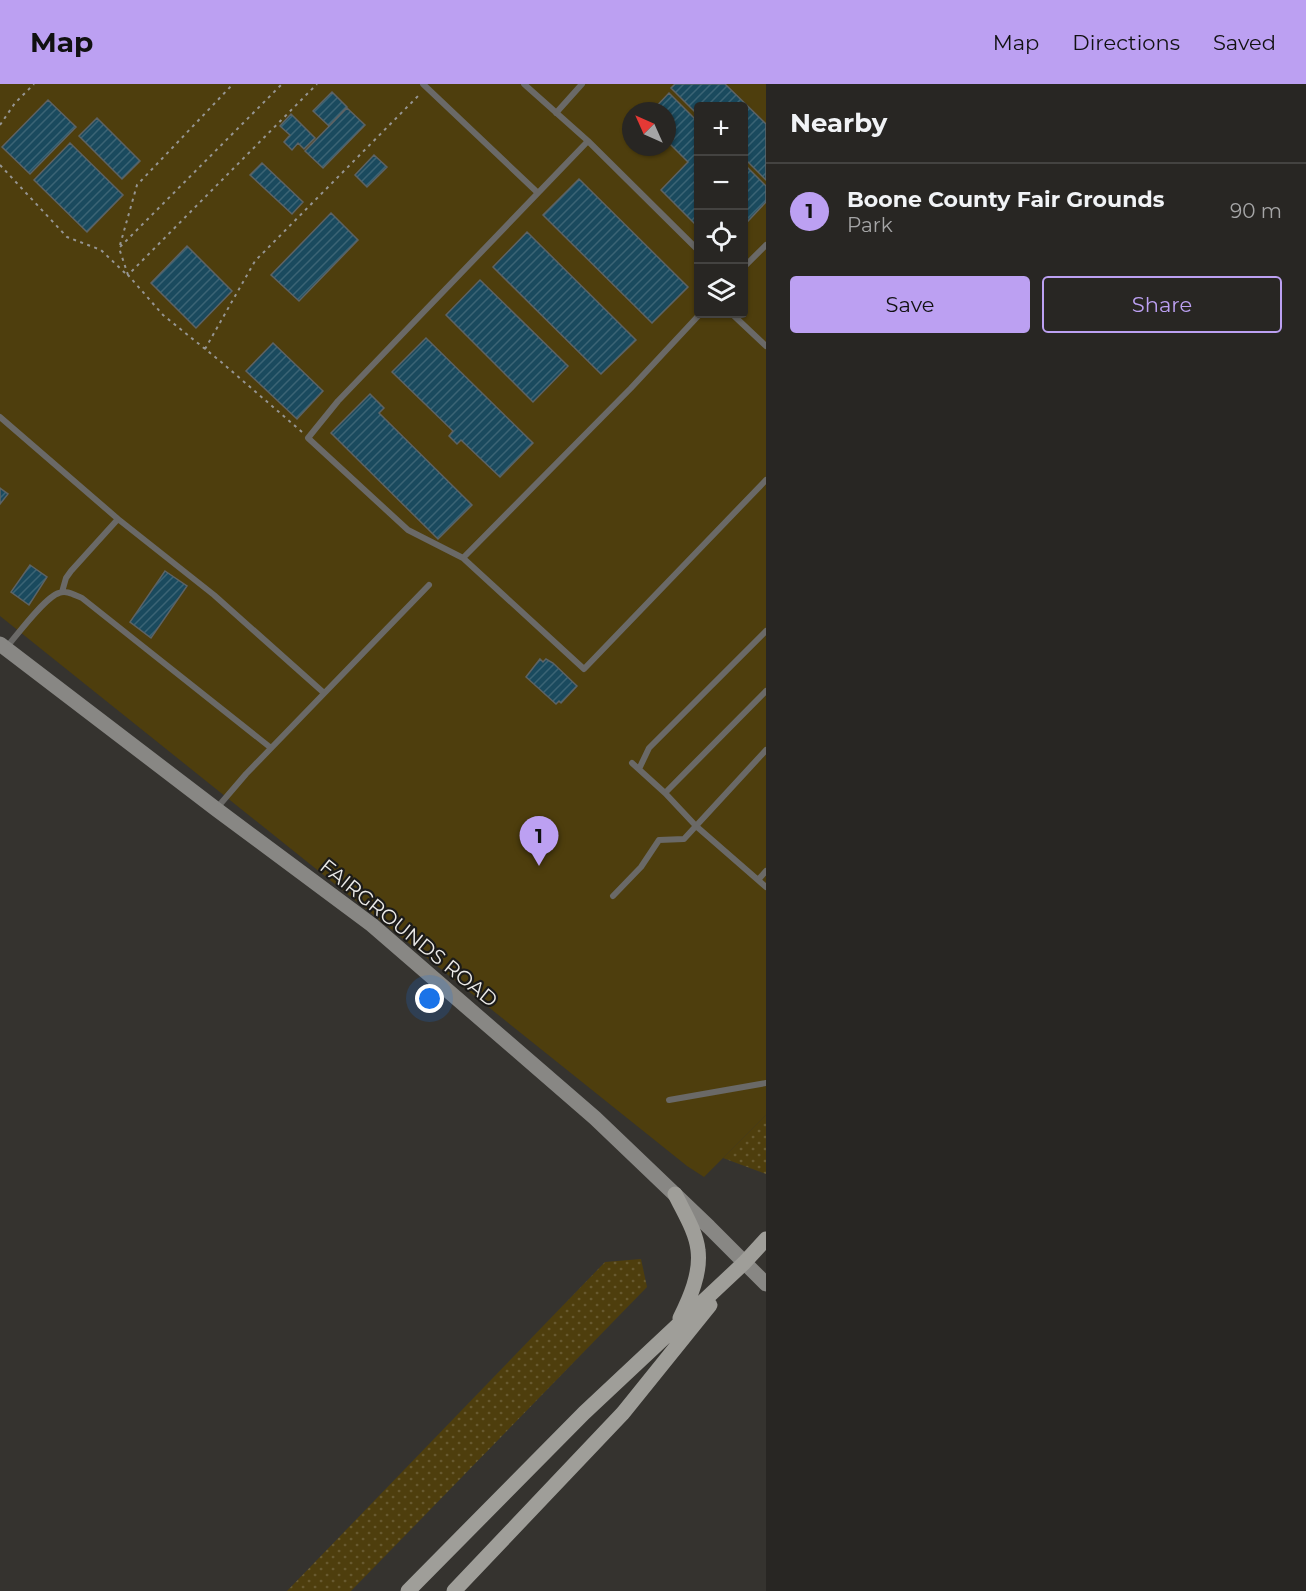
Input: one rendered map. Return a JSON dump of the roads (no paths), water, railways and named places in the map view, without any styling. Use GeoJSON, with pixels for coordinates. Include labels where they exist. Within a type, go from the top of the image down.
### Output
{"type":"FeatureCollection","features":[{"type":"Feature","properties":{"kind":"main road","name":"FAIRGROUNDS ROAD"},"geometry":{"type":"LineString","coordinates":[[3,646],[372,925],[595,1118],[766,1284]]}},
{"type":"Feature","properties":{"kind":"main road"},"geometry":{"type":"LineString","coordinates":[[675,1194],[694,1233],[699,1251],[696,1275],[689,1300],[675,1327]]}},
{"type":"Feature","properties":{"kind":"main road"},"geometry":{"type":"LineString","coordinates":[[454,1591],[623,1413],[766,1239]]}},
{"type":"Feature","properties":{"kind":"main road"},"geometry":{"type":"LineString","coordinates":[[408,1591],[584,1413],[744,1263]]}},
{"type":"Feature","properties":{"kind":"lane"},"geometry":{"type":"LineString","coordinates":[[524,84],[588,141],[694,245]]}},
{"type":"Feature","properties":{"kind":"lane"},"geometry":{"type":"LineString","coordinates":[[556,113],[582,84]]}},
{"type":"Feature","properties":{"kind":"lane"},"geometry":{"type":"LineString","coordinates":[[424,86],[538,193]]}},
{"type":"Feature","properties":{"kind":"lane"},"geometry":{"type":"LineString","coordinates":[[588,141],[338,401],[308,438],[408,531],[463,558],[584,669],[766,480]]}},
{"type":"Feature","properties":{"kind":"lane"},"geometry":{"type":"LineString","coordinates":[[747,264],[766,245]]}},
{"type":"Feature","properties":{"kind":"lane"},"geometry":{"type":"LineString","coordinates":[[463,558],[631,388],[696,318]]}},
{"type":"Feature","properties":{"kind":"lane"},"geometry":{"type":"LineString","coordinates":[[736,318],[766,346]]}},
{"type":"Feature","properties":{"kind":"lane"},"geometry":{"type":"LineString","coordinates":[[0,417],[118,519],[214,595],[324,693]]}},
{"type":"Feature","properties":{"kind":"lane"},"geometry":{"type":"LineString","coordinates":[[62,592],[66,578],[71,571],[118,519]]}},
{"type":"Feature","properties":{"kind":"lane"},"geometry":{"type":"LineString","coordinates":[[216,809],[271,748],[429,585]]}},
{"type":"Feature","properties":{"kind":"lane"},"geometry":{"type":"LineString","coordinates":[[3,646],[47,600],[66,592],[81,598],[271,748]]}},
{"type":"Feature","properties":{"kind":"lane"},"geometry":{"type":"LineString","coordinates":[[639,769],[649,748],[766,631]]}},
{"type":"Feature","properties":{"kind":"lane"},"geometry":{"type":"LineString","coordinates":[[666,793],[766,691]]}},
{"type":"Feature","properties":{"kind":"lane"},"geometry":{"type":"LineString","coordinates":[[612,896],[641,867],[659,840],[684,839],[766,750]]}},
{"type":"Feature","properties":{"kind":"lane"},"geometry":{"type":"LineString","coordinates":[[632,763],[666,793],[696,826],[766,887]]}},
{"type":"Feature","properties":{"kind":"lane"},"geometry":{"type":"LineString","coordinates":[[758,880],[766,871]]}},
{"type":"Feature","properties":{"kind":"lane"},"geometry":{"type":"LineString","coordinates":[[669,1100],[766,1083]]}},
{"type":"Feature","properties":{"kind":"place","name":"Boone County Fair Grounds"},"geometry":{"type":"Point","coordinates":[539,866]}}]}
